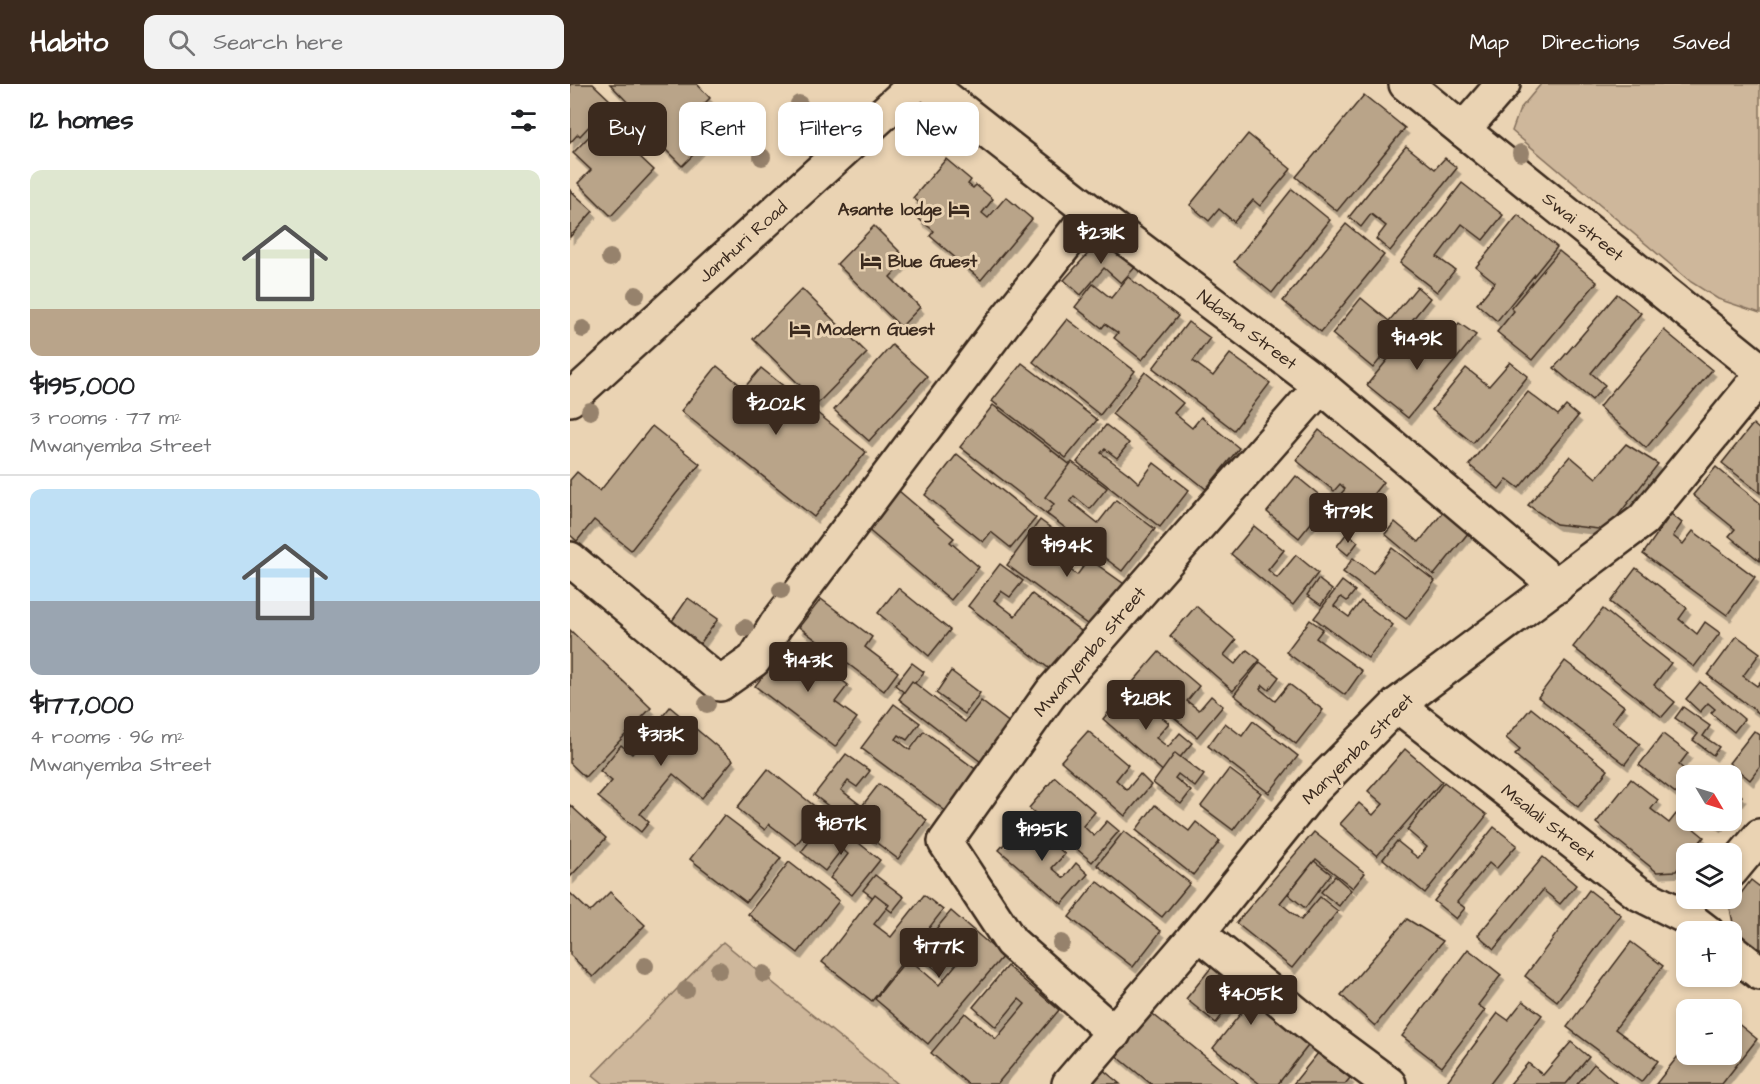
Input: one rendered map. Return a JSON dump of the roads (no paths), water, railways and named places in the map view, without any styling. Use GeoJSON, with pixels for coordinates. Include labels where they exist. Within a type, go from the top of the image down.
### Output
{"type":"FeatureCollection","features":[{"type":"Feature","properties":{"kind":"street","name":"Jamhuri Road"},"geometry":{"type":"LineString","coordinates":[[570,399],[916,84]]}},
{"type":"Feature","properties":{"kind":"street","name":"Ndasha Street"},"geometry":{"type":"LineString","coordinates":[[928,84],[1091,212],[1321,386],[1557,586]]}},
{"type":"Feature","properties":{"kind":"street","name":"Swai street"},"geometry":{"type":"LineString","coordinates":[[1406,84],[1760,370]]}},
{"type":"Feature","properties":{"kind":"street"},"geometry":{"type":"LineString","coordinates":[[1463,130],[1503,84]]}},
{"type":"Feature","properties":{"kind":"street"},"geometry":{"type":"LineString","coordinates":[[570,559],[720,684],[754,660],[776,625],[1005,321],[1091,212]]}},
{"type":"Feature","properties":{"kind":"street","name":"Manyemba Street"},"geometry":{"type":"LineString","coordinates":[[1069,1084],[1198,933],[1314,789],[1397,705],[1643,520],[1760,378]]}},
{"type":"Feature","properties":{"kind":"street","name":"Mwanyemba Street"},"geometry":{"type":"LineString","coordinates":[[1114,1033],[1011,942],[945,842],[1051,693],[1321,386]]}},
{"type":"Feature","properties":{"kind":"street","name":"Msalali Street"},"geometry":{"type":"LineString","coordinates":[[1397,705],[1638,893],[1702,916]]}},
{"type":"Feature","properties":{"kind":"street"},"geometry":{"type":"LineString","coordinates":[[1742,858],[1760,836]]}},
{"type":"Feature","properties":{"kind":"street"},"geometry":{"type":"LineString","coordinates":[[1198,933],[1323,1035],[1389,1084]]}},
{"type":"Feature","properties":{"kind":"street"},"geometry":{"type":"LineString","coordinates":[[1742,959],[1760,973]]}},
{"type":"Feature","properties":{"kind":"place","name":"Asante lodge"},"geometry":{"type":"Point","coordinates":[959,209]}},
{"type":"Feature","properties":{"kind":"place","name":"Blue Guest"},"geometry":{"type":"Point","coordinates":[871,261]}},
{"type":"Feature","properties":{"kind":"place","name":"Modern Guest"},"geometry":{"type":"Point","coordinates":[800,329]}}]}
